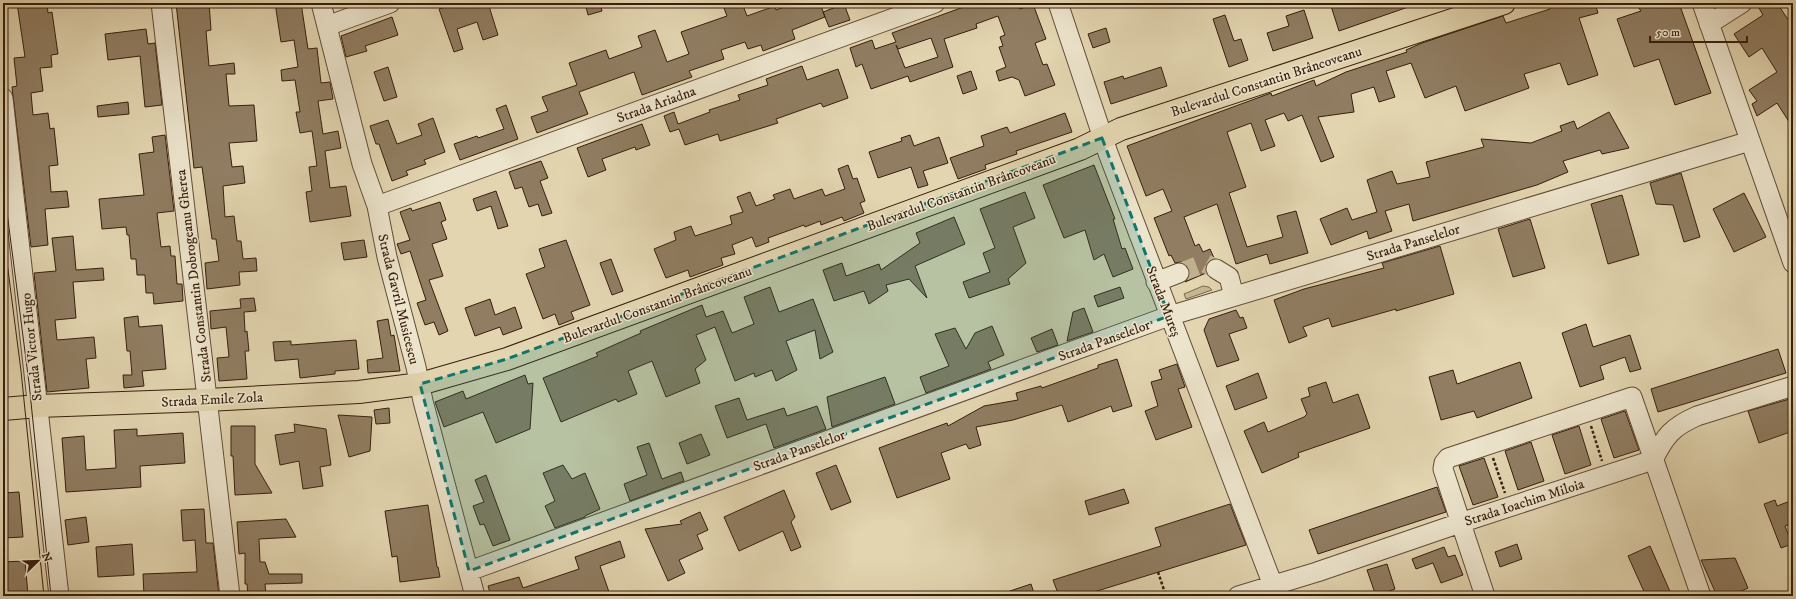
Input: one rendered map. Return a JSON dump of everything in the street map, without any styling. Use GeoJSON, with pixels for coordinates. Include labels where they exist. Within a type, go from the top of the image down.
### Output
{"type":"FeatureCollection","features":[{"type":"Feature","properties":{"kind":"main road","name":"Bulevardul Constantin Brâncoveanu"},"geometry":{"type":"LineString","coordinates":[[420,384],[507,359],[1080,149],[1121,129],[1504,3]]}},
{"type":"Feature","properties":{"kind":"main road","name":"Strada Emile Zola"},"geometry":{"type":"LineString","coordinates":[[3,409],[38,406],[207,400],[359,392],[420,384]]}},
{"type":"Feature","properties":{"kind":"street","name":"Strada Constantin Dobrogeanu Gherea"},"geometry":{"type":"LineString","coordinates":[[161,3],[230,596]]}},
{"type":"Feature","properties":{"kind":"street","name":"Strada Gavril Musicescu"},"geometry":{"type":"LineString","coordinates":[[321,3],[362,164],[377,206],[387,257],[420,384],[423,401],[475,596]]}},
{"type":"Feature","properties":{"kind":"street"},"geometry":{"type":"LineString","coordinates":[[327,26],[390,3]]}},
{"type":"Feature","properties":{"kind":"street","name":"Strada Ariadna"},"geometry":{"type":"LineString","coordinates":[[377,206],[935,3]]}},
{"type":"Feature","properties":{"kind":"street","name":"Strada Mureș"},"geometry":{"type":"LineString","coordinates":[[1058,3],[1102,138],[1169,316],[1276,591]]}},
{"type":"Feature","properties":{"kind":"street"},"geometry":{"type":"LineString","coordinates":[[1702,3],[1793,262]]}},
{"type":"Feature","properties":{"kind":"street"},"geometry":{"type":"LineString","coordinates":[[1709,24],[1736,5]]}},
{"type":"Feature","properties":{"kind":"street","name":"Strada Victor Hugo"},"geometry":{"type":"LineString","coordinates":[[3,98],[59,596]]}},
{"type":"Feature","properties":{"kind":"street","name":"Strada Panselelor"},"geometry":{"type":"LineString","coordinates":[[469,570],[1169,316],[1750,141]]}},
{"type":"Feature","properties":{"kind":"street"},"geometry":{"type":"LineString","coordinates":[[1216,269],[1229,277],[1234,296]]}},
{"type":"Feature","properties":{"kind":"street"},"geometry":{"type":"LineString","coordinates":[[1156,282],[1179,273]]}},
{"type":"Feature","properties":{"kind":"street"},"geometry":{"type":"LineString","coordinates":[[1653,460],[1670,432],[1682,423],[1697,416],[1793,386]]}},
{"type":"Feature","properties":{"kind":"street"},"geometry":{"type":"LineString","coordinates":[[1484,596],[1443,469],[1444,463],[1448,458],[1632,397],[1700,596]]}},
{"type":"Feature","properties":{"kind":"street","name":"Strada Ioachim Miloia"},"geometry":{"type":"LineString","coordinates":[[1238,596],[1276,591],[1460,523],[1653,460]]}},
{"type":"Feature","properties":{"kind":"path"},"geometry":{"type":"LineString","coordinates":[[1586,412],[1607,475]]}},
{"type":"Feature","properties":{"kind":"path"},"geometry":{"type":"LineString","coordinates":[[1489,444],[1510,507]]}},
{"type":"Feature","properties":{"kind":"path"},"geometry":{"type":"LineString","coordinates":[[1158,572],[1165,596],[1172,593]]}},
{"type":"Feature","properties":{"kind":"highlighted area"},"geometry":{"type":"Polygon","coordinates":[[[1102,138],[1169,316],[469,571],[420,384],[507,359],[1102,138]]]}},
{"type":"Feature","properties":{"kind":"shaded area"},"geometry":{"type":"Polygon","coordinates":[[[1203,286],[1209,287],[1212,290],[1186,299],[1184,294],[1203,286]]]}},
{"type":"Feature","properties":{"kind":"building"},"geometry":{"type":"Polygon","coordinates":[[[17,3],[47,3],[48,13],[52,12],[58,54],[51,55],[52,67],[40,68],[43,91],[31,93],[33,115],[48,113],[50,129],[54,128],[58,165],[49,166],[51,192],[67,191],[69,207],[45,209],[48,245],[31,247],[12,87],[17,86],[14,58],[25,57],[17,3]]]}},
{"type":"Feature","properties":{"kind":"building"},"geometry":{"type":"Polygon","coordinates":[[[176,3],[209,3],[211,30],[206,31],[209,66],[234,63],[235,74],[226,74],[229,106],[254,105],[257,141],[229,143],[232,167],[243,166],[245,183],[223,186],[225,217],[234,216],[237,241],[241,241],[243,259],[256,258],[257,271],[239,272],[240,285],[207,289],[205,263],[219,261],[216,239],[212,239],[202,167],[194,168],[176,3]]]}},
{"type":"Feature","properties":{"kind":"building"},"geometry":{"type":"Polygon","coordinates":[[[275,3],[301,3],[308,49],[317,48],[321,83],[330,82],[333,99],[318,101],[323,134],[338,131],[341,148],[325,151],[330,188],[346,186],[351,216],[310,222],[306,192],[312,191],[309,167],[317,166],[312,131],[300,133],[296,112],[300,112],[295,80],[282,81],[281,70],[298,67],[294,40],[281,42],[275,3]]]}},
{"type":"Feature","properties":{"kind":"building"},"geometry":{"type":"Polygon","coordinates":[[[448,3],[488,3],[498,35],[483,40],[477,22],[457,29],[463,49],[454,52],[439,9],[449,6],[448,3]]]}},
{"type":"Feature","properties":{"kind":"building"},"geometry":{"type":"Polygon","coordinates":[[[585,3],[600,3],[602,11],[588,15],[585,3]]]}},
{"type":"Feature","properties":{"kind":"building"},"geometry":{"type":"Polygon","coordinates":[[[722,3],[742,3],[747,16],[775,6],[776,10],[795,3],[820,3],[825,17],[792,30],[795,39],[763,51],[761,45],[748,49],[745,42],[721,50],[724,59],[689,71],[692,77],[642,95],[634,72],[579,92],[588,114],[537,133],[531,117],[548,111],[542,97],[577,85],[569,63],[606,50],[609,59],[642,47],[638,36],[655,30],[667,62],[689,54],[681,32],[727,16],[722,3]]]}},
{"type":"Feature","properties":{"kind":"building"},"geometry":{"type":"Polygon","coordinates":[[[985,3],[1018,3],[1020,9],[1033,4],[1046,39],[1035,43],[1043,65],[1047,64],[1055,85],[1025,96],[1019,80],[1012,77],[999,81],[996,71],[1006,67],[999,47],[1003,46],[1000,37],[1005,35],[998,16],[976,24],[977,28],[944,39],[953,67],[910,82],[908,76],[871,89],[862,64],[856,67],[850,48],[872,40],[875,49],[896,42],[892,33],[969,5],[970,8],[985,3]],[[931,38],[898,49],[896,45],[905,68],[938,57],[931,38]]]}},
{"type":"Feature","properties":{"kind":"building"},"geometry":{"type":"Polygon","coordinates":[[[1341,3],[1414,3],[1414,5],[1339,31],[1331,6],[1341,3]]]}},
{"type":"Feature","properties":{"kind":"building"},"geometry":{"type":"Polygon","coordinates":[[[1549,3],[1595,3],[1598,13],[1579,18],[1598,75],[1568,85],[1560,63],[1524,74],[1529,88],[1465,111],[1456,86],[1425,98],[1411,63],[1386,71],[1395,97],[1379,102],[1374,87],[1351,94],[1354,112],[1318,117],[1334,157],[1321,162],[1302,115],[1288,121],[1284,113],[1265,120],[1275,146],[1261,151],[1251,123],[1227,132],[1246,187],[1229,193],[1247,247],[1283,237],[1277,216],[1296,211],[1308,253],[1270,264],[1267,254],[1236,264],[1217,204],[1184,217],[1195,246],[1199,244],[1203,252],[1210,249],[1214,258],[1206,264],[1206,273],[1185,282],[1190,275],[1189,269],[1186,264],[1181,262],[1175,263],[1171,255],[1169,256],[1154,218],[1172,211],[1163,189],[1146,196],[1127,146],[1271,93],[1272,96],[1314,80],[1316,86],[1346,72],[1407,52],[1406,50],[1422,43],[1503,16],[1506,23],[1550,9],[1549,3]]]}},
{"type":"Feature","properties":{"kind":"building"},"geometry":{"type":"Polygon","coordinates":[[[1635,3],[1679,3],[1711,93],[1675,105],[1659,59],[1634,67],[1617,19],[1641,11],[1635,3]]]}},
{"type":"Feature","properties":{"kind":"building"},"geometry":{"type":"Polygon","coordinates":[[[1756,3],[1777,3],[1793,27],[1793,128],[1777,103],[1757,116],[1752,104],[1757,101],[1749,90],[1777,72],[1762,48],[1749,57],[1734,34],[1763,15],[1756,3]]]}},
{"type":"Feature","properties":{"kind":"building"},"geometry":{"type":"Polygon","coordinates":[[[844,4],[850,20],[829,27],[823,12],[844,4]]]}},
{"type":"Feature","properties":{"kind":"building"},"geometry":{"type":"Polygon","coordinates":[[[1304,10],[1313,38],[1273,51],[1267,33],[1289,26],[1286,16],[1304,10]]]}},
{"type":"Feature","properties":{"kind":"building"},"geometry":{"type":"Polygon","coordinates":[[[1225,15],[1234,41],[1241,39],[1248,60],[1229,67],[1213,19],[1225,15]]]}},
{"type":"Feature","properties":{"kind":"building"},"geometry":{"type":"Polygon","coordinates":[[[392,17],[398,35],[365,46],[367,51],[346,57],[341,36],[392,17]]]}},
{"type":"Feature","properties":{"kind":"building"},"geometry":{"type":"Polygon","coordinates":[[[1106,28],[1110,42],[1093,48],[1088,34],[1106,28]]]}},
{"type":"Feature","properties":{"kind":"building"},"geometry":{"type":"Polygon","coordinates":[[[146,29],[148,44],[155,43],[162,105],[145,107],[140,56],[108,60],[105,34],[146,29]]]}},
{"type":"Feature","properties":{"kind":"building"},"geometry":{"type":"Polygon","coordinates":[[[802,66],[807,80],[838,69],[848,98],[823,107],[821,103],[776,119],[778,123],[720,141],[718,134],[685,145],[679,129],[670,132],[664,116],[674,112],[678,124],[710,112],[709,110],[740,100],[738,95],[768,85],[766,79],[802,66]]]}},
{"type":"Feature","properties":{"kind":"building"},"geometry":{"type":"Polygon","coordinates":[[[388,67],[397,97],[384,101],[374,72],[388,67]]]}},
{"type":"Feature","properties":{"kind":"building"},"geometry":{"type":"Polygon","coordinates":[[[1161,67],[1167,86],[1111,104],[1104,82],[1123,76],[1124,79],[1161,67]]]}},
{"type":"Feature","properties":{"kind":"building"},"geometry":{"type":"Polygon","coordinates":[[[971,71],[977,89],[963,94],[957,76],[971,71]]]}},
{"type":"Feature","properties":{"kind":"building"},"geometry":{"type":"Polygon","coordinates":[[[128,102],[129,114],[98,117],[97,106],[128,102]]]}},
{"type":"Feature","properties":{"kind":"building"},"geometry":{"type":"Polygon","coordinates":[[[506,105],[518,139],[460,160],[454,144],[504,129],[496,109],[506,105]]]}},
{"type":"Feature","properties":{"kind":"building"},"geometry":{"type":"Polygon","coordinates":[[[1609,112],[1629,148],[1602,154],[1600,150],[1563,161],[1568,172],[1537,185],[1413,221],[1409,204],[1385,211],[1392,231],[1369,239],[1367,231],[1331,245],[1320,219],[1347,208],[1352,220],[1377,212],[1367,180],[1392,171],[1397,184],[1430,177],[1426,162],[1484,147],[1481,139],[1531,143],[1562,131],[1560,126],[1574,121],[1577,129],[1609,112]]]}},
{"type":"Feature","properties":{"kind":"building"},"geometry":{"type":"Polygon","coordinates":[[[1065,113],[1072,132],[1016,151],[1017,154],[985,165],[986,169],[958,179],[950,158],[984,146],[981,136],[1007,127],[1010,133],[1065,113]]]}},
{"type":"Feature","properties":{"kind":"building"},"geometry":{"type":"Polygon","coordinates":[[[433,118],[445,152],[424,160],[426,164],[406,171],[408,175],[392,181],[379,144],[376,144],[370,126],[388,120],[397,144],[422,135],[418,124],[433,118]]]}},
{"type":"Feature","properties":{"kind":"building"},"geometry":{"type":"Polygon","coordinates":[[[642,124],[650,145],[636,150],[635,147],[602,159],[606,170],[588,177],[577,148],[642,124]]]}},
{"type":"Feature","properties":{"kind":"building"},"geometry":{"type":"Polygon","coordinates":[[[165,135],[174,211],[157,213],[161,247],[170,246],[171,256],[175,256],[177,284],[182,284],[183,301],[154,304],[153,293],[146,293],[145,275],[137,275],[136,259],[131,259],[129,235],[127,235],[126,227],[102,229],[99,199],[144,195],[139,154],[154,152],[152,137],[165,135]]]}},
{"type":"Feature","properties":{"kind":"building"},"geometry":{"type":"Polygon","coordinates":[[[910,135],[914,146],[939,137],[948,163],[923,171],[928,185],[918,188],[911,167],[878,178],[869,152],[902,141],[901,138],[910,135]]]}},
{"type":"Feature","properties":{"kind":"building"},"geometry":{"type":"Polygon","coordinates":[[[541,161],[548,178],[540,181],[552,213],[542,216],[538,204],[529,207],[522,187],[515,189],[509,172],[541,161]]]}},
{"type":"Feature","properties":{"kind":"building"},"geometry":{"type":"Polygon","coordinates":[[[848,165],[853,179],[857,178],[865,201],[860,203],[864,213],[844,221],[842,217],[821,225],[820,221],[805,227],[804,225],[768,238],[769,242],[756,247],[752,237],[732,245],[735,254],[721,258],[723,265],[690,277],[688,270],[666,278],[654,249],[676,240],[674,232],[691,226],[695,236],[732,224],[730,216],[743,212],[737,197],[750,192],[756,206],[775,199],[773,195],[790,189],[794,199],[822,189],[825,196],[845,189],[838,169],[848,165]]]}},
{"type":"Feature","properties":{"kind":"building"},"geometry":{"type":"Polygon","coordinates":[[[1094,165],[1115,219],[1113,219],[1122,249],[1125,248],[1133,269],[1113,277],[1104,254],[1094,260],[1085,230],[1064,238],[1043,185],[1094,165]]]}},
{"type":"Feature","properties":{"kind":"building"},"geometry":{"type":"Polygon","coordinates":[[[1681,173],[1700,237],[1684,242],[1673,205],[1656,204],[1650,183],[1681,173]]]}},
{"type":"Feature","properties":{"kind":"building"},"geometry":{"type":"Polygon","coordinates":[[[496,191],[508,226],[498,229],[491,206],[477,211],[473,199],[496,191]]]}},
{"type":"Feature","properties":{"kind":"building"},"geometry":{"type":"Polygon","coordinates":[[[1025,192],[1035,218],[1013,227],[1026,263],[1008,279],[1010,284],[969,298],[963,282],[990,272],[983,253],[995,248],[980,209],[1025,192]]]}},
{"type":"Feature","properties":{"kind":"building"},"geometry":{"type":"Polygon","coordinates":[[[1744,193],[1766,237],[1734,252],[1713,209],[1744,193]]]}},
{"type":"Feature","properties":{"kind":"building"},"geometry":{"type":"Polygon","coordinates":[[[1622,195],[1639,255],[1608,264],[1591,204],[1622,195]]]}},
{"type":"Feature","properties":{"kind":"building"},"geometry":{"type":"Polygon","coordinates":[[[440,202],[446,220],[441,222],[447,239],[432,244],[443,276],[429,280],[448,331],[439,335],[434,322],[425,325],[417,303],[426,300],[410,251],[401,254],[397,244],[410,240],[400,212],[411,208],[412,211],[440,202]]]}},
{"type":"Feature","properties":{"kind":"building"},"geometry":{"type":"Polygon","coordinates":[[[954,217],[965,244],[915,266],[927,298],[909,279],[886,285],[888,291],[869,304],[864,291],[834,301],[823,270],[842,263],[846,276],[879,264],[881,270],[920,243],[916,233],[954,217]]]}},
{"type":"Feature","properties":{"kind":"building"},"geometry":{"type":"Polygon","coordinates":[[[1530,219],[1545,268],[1513,277],[1498,229],[1530,219]]]}},
{"type":"Feature","properties":{"kind":"building"},"geometry":{"type":"Polygon","coordinates":[[[73,236],[76,270],[103,268],[104,280],[73,282],[76,318],[55,320],[57,340],[94,337],[96,358],[86,359],[89,388],[47,392],[34,273],[56,271],[52,238],[73,236]]]}},
{"type":"Feature","properties":{"kind":"building"},"geometry":{"type":"Polygon","coordinates":[[[364,240],[367,257],[344,260],[341,243],[364,240]]]}},
{"type":"Feature","properties":{"kind":"building"},"geometry":{"type":"Polygon","coordinates":[[[566,240],[590,305],[571,312],[574,319],[559,325],[555,314],[543,319],[526,274],[545,267],[539,249],[566,240]]]}},
{"type":"Feature","properties":{"kind":"building"},"geometry":{"type":"Polygon","coordinates":[[[1440,246],[1454,294],[1396,311],[1396,309],[1332,327],[1329,318],[1303,327],[1307,336],[1289,343],[1274,300],[1304,289],[1384,268],[1382,263],[1440,246]]]}},
{"type":"Feature","properties":{"kind":"building"},"geometry":{"type":"Polygon","coordinates":[[[611,259],[623,291],[612,295],[600,263],[611,259]]]}},
{"type":"Feature","properties":{"kind":"building"},"geometry":{"type":"Polygon","coordinates":[[[770,287],[779,312],[813,299],[833,352],[820,359],[815,330],[786,341],[797,370],[776,381],[772,370],[755,377],[754,373],[735,381],[715,327],[696,335],[706,360],[695,369],[700,383],[666,397],[652,361],[628,371],[637,394],[618,402],[616,399],[561,422],[543,378],[598,356],[596,353],[641,333],[640,331],[702,305],[706,317],[723,311],[732,333],[754,324],[744,297],[770,287]]]}},
{"type":"Feature","properties":{"kind":"building"},"geometry":{"type":"Polygon","coordinates":[[[1120,287],[1124,298],[1098,307],[1094,296],[1120,287]]]}},
{"type":"Feature","properties":{"kind":"building"},"geometry":{"type":"Polygon","coordinates":[[[254,298],[256,311],[244,312],[245,332],[247,331],[249,351],[245,351],[247,379],[219,381],[217,358],[229,357],[226,327],[211,329],[210,311],[241,308],[240,299],[254,298]]]}},
{"type":"Feature","properties":{"kind":"building"},"geometry":{"type":"Polygon","coordinates":[[[490,299],[495,315],[515,307],[522,328],[503,335],[500,327],[475,336],[465,308],[490,299]]]}},
{"type":"Feature","properties":{"kind":"building"},"geometry":{"type":"Polygon","coordinates":[[[1084,308],[1093,332],[1067,341],[1073,312],[1084,308]]]}},
{"type":"Feature","properties":{"kind":"building"},"geometry":{"type":"Polygon","coordinates":[[[1236,310],[1240,318],[1243,317],[1247,328],[1229,334],[1239,360],[1217,367],[1204,330],[1209,319],[1236,310]]]}},
{"type":"Feature","properties":{"kind":"building"},"geometry":{"type":"Polygon","coordinates":[[[138,316],[139,327],[162,325],[166,369],[142,371],[144,386],[124,388],[123,375],[132,375],[130,351],[127,351],[124,318],[138,316]]]}},
{"type":"Feature","properties":{"kind":"building"},"geometry":{"type":"Polygon","coordinates":[[[388,319],[391,336],[394,335],[400,371],[368,373],[367,360],[383,358],[377,321],[388,319]]]}},
{"type":"Feature","properties":{"kind":"building"},"geometry":{"type":"Polygon","coordinates":[[[1586,324],[1593,347],[1630,335],[1641,369],[1630,372],[1625,357],[1600,366],[1604,379],[1580,387],[1562,333],[1586,324]]]}},
{"type":"Feature","properties":{"kind":"building"},"geometry":{"type":"Polygon","coordinates":[[[992,326],[1004,355],[988,362],[991,369],[926,393],[920,377],[949,366],[935,334],[955,328],[966,349],[975,333],[992,326]]]}},
{"type":"Feature","properties":{"kind":"building"},"geometry":{"type":"Polygon","coordinates":[[[1052,329],[1058,345],[1037,352],[1031,338],[1052,329]]]}},
{"type":"Feature","properties":{"kind":"building"},"geometry":{"type":"Polygon","coordinates":[[[356,340],[359,369],[335,371],[335,374],[300,378],[298,359],[275,361],[273,342],[291,341],[291,345],[356,340]]]}},
{"type":"Feature","properties":{"kind":"building"},"geometry":{"type":"Polygon","coordinates":[[[1778,349],[1786,373],[1658,412],[1651,389],[1778,349]]]}},
{"type":"Feature","properties":{"kind":"building"},"geometry":{"type":"Polygon","coordinates":[[[1117,359],[1132,406],[1113,412],[1111,406],[1068,422],[1062,405],[1013,420],[976,427],[981,445],[969,449],[966,444],[941,453],[950,479],[897,498],[879,448],[947,423],[948,426],[984,406],[1018,400],[1016,393],[1041,386],[1042,388],[1098,368],[1098,365],[1117,359]]]}},
{"type":"Feature","properties":{"kind":"building"},"geometry":{"type":"Polygon","coordinates":[[[1520,362],[1532,398],[1477,418],[1474,411],[1441,420],[1429,377],[1453,370],[1457,384],[1520,362]]]}},
{"type":"Feature","properties":{"kind":"building"},"geometry":{"type":"Polygon","coordinates":[[[1177,364],[1185,387],[1178,389],[1192,427],[1156,440],[1145,411],[1158,406],[1151,382],[1162,379],[1159,370],[1177,364]]]}},
{"type":"Feature","properties":{"kind":"building"},"geometry":{"type":"Polygon","coordinates":[[[1258,373],[1267,398],[1235,410],[1226,386],[1258,373]]]}},
{"type":"Feature","properties":{"kind":"building"},"geometry":{"type":"Polygon","coordinates":[[[525,375],[528,384],[533,383],[530,429],[496,443],[483,412],[444,427],[435,402],[463,391],[466,399],[525,375]]]}},
{"type":"Feature","properties":{"kind":"building"},"geometry":{"type":"Polygon","coordinates":[[[885,377],[895,404],[832,427],[827,397],[885,377]]]}},
{"type":"Feature","properties":{"kind":"building"},"geometry":{"type":"Polygon","coordinates":[[[1326,382],[1333,403],[1358,394],[1370,428],[1298,453],[1299,457],[1262,473],[1244,431],[1264,422],[1268,432],[1304,417],[1307,414],[1301,399],[1310,396],[1308,388],[1326,382]]]}},
{"type":"Feature","properties":{"kind":"building"},"geometry":{"type":"Polygon","coordinates":[[[739,398],[747,420],[784,408],[787,416],[817,406],[826,429],[774,448],[766,424],[727,438],[715,406],[739,398]]]}},
{"type":"Feature","properties":{"kind":"building"},"geometry":{"type":"Polygon","coordinates":[[[1793,398],[1793,431],[1759,443],[1748,411],[1793,398]]]}},
{"type":"Feature","properties":{"kind":"building"},"geometry":{"type":"Polygon","coordinates":[[[389,408],[390,423],[376,424],[374,410],[389,408]]]}},
{"type":"Feature","properties":{"kind":"building"},"geometry":{"type":"Polygon","coordinates":[[[1625,411],[1639,450],[1614,458],[1601,419],[1625,411]]]}},
{"type":"Feature","properties":{"kind":"building"},"geometry":{"type":"Polygon","coordinates":[[[338,415],[372,417],[370,451],[349,457],[338,415]]]}},
{"type":"Feature","properties":{"kind":"building"},"geometry":{"type":"Polygon","coordinates":[[[294,424],[326,429],[331,465],[320,467],[323,486],[303,489],[299,461],[280,465],[275,435],[295,432],[294,424]]]}},
{"type":"Feature","properties":{"kind":"building"},"geometry":{"type":"Polygon","coordinates":[[[231,426],[255,426],[255,464],[272,493],[235,495],[233,456],[231,456],[231,426]]]}},
{"type":"Feature","properties":{"kind":"building"},"geometry":{"type":"Polygon","coordinates":[[[1579,426],[1591,465],[1565,474],[1552,435],[1579,426]]]}},
{"type":"Feature","properties":{"kind":"building"},"geometry":{"type":"Polygon","coordinates":[[[137,429],[137,436],[183,433],[185,463],[140,466],[141,487],[66,492],[62,438],[84,436],[86,470],[116,468],[114,430],[137,429]]]}},
{"type":"Feature","properties":{"kind":"building"},"geometry":{"type":"Polygon","coordinates":[[[701,434],[710,455],[687,464],[679,443],[701,434]]]}},
{"type":"Feature","properties":{"kind":"building"},"geometry":{"type":"Polygon","coordinates":[[[1531,442],[1544,481],[1518,490],[1505,451],[1531,442]]]}},
{"type":"Feature","properties":{"kind":"building"},"geometry":{"type":"Polygon","coordinates":[[[649,443],[662,479],[681,472],[684,481],[630,501],[624,484],[647,475],[637,447],[649,443]]]}},
{"type":"Feature","properties":{"kind":"building"},"geometry":{"type":"Polygon","coordinates":[[[1484,458],[1498,497],[1473,505],[1459,466],[1484,458]]]}},
{"type":"Feature","properties":{"kind":"building"},"geometry":{"type":"Polygon","coordinates":[[[563,465],[572,479],[585,473],[600,509],[585,517],[555,528],[545,506],[555,501],[543,473],[563,465]]]}},
{"type":"Feature","properties":{"kind":"building"},"geometry":{"type":"Polygon","coordinates":[[[836,465],[851,502],[831,510],[816,473],[836,465]]]}},
{"type":"Feature","properties":{"kind":"building"},"geometry":{"type":"Polygon","coordinates":[[[486,475],[510,540],[493,546],[484,524],[480,525],[473,506],[484,502],[475,480],[486,475]]]}},
{"type":"Feature","properties":{"kind":"building"},"geometry":{"type":"Polygon","coordinates":[[[1437,487],[1446,512],[1318,554],[1309,530],[1437,487]]]}},
{"type":"Feature","properties":{"kind":"building"},"geometry":{"type":"Polygon","coordinates":[[[1124,489],[1129,503],[1089,515],[1085,501],[1124,489]]]}},
{"type":"Feature","properties":{"kind":"building"},"geometry":{"type":"Polygon","coordinates":[[[784,490],[795,517],[791,522],[801,547],[791,551],[783,531],[739,551],[724,517],[784,490]]]}},
{"type":"Feature","properties":{"kind":"building"},"geometry":{"type":"Polygon","coordinates":[[[19,492],[23,537],[4,538],[3,493],[19,492]]]}},
{"type":"Feature","properties":{"kind":"building"},"geometry":{"type":"Polygon","coordinates":[[[1775,500],[1777,506],[1793,500],[1793,523],[1785,526],[1792,544],[1781,548],[1764,504],[1775,500]]]}},
{"type":"Feature","properties":{"kind":"building"},"geometry":{"type":"Polygon","coordinates":[[[1230,504],[1246,545],[1081,596],[1059,596],[1053,580],[1161,546],[1155,528],[1230,504]]]}},
{"type":"Feature","properties":{"kind":"building"},"geometry":{"type":"Polygon","coordinates":[[[428,505],[437,567],[440,577],[400,582],[397,556],[392,557],[385,511],[428,505]]]}},
{"type":"Feature","properties":{"kind":"building"},"geometry":{"type":"Polygon","coordinates":[[[204,509],[206,543],[213,543],[219,596],[144,596],[143,574],[197,572],[195,540],[183,541],[181,510],[204,509]]]}},
{"type":"Feature","properties":{"kind":"building"},"geometry":{"type":"Polygon","coordinates":[[[700,512],[708,530],[697,535],[703,549],[679,560],[685,573],[668,581],[645,529],[682,524],[680,521],[700,512]]]}},
{"type":"Feature","properties":{"kind":"building"},"geometry":{"type":"Polygon","coordinates":[[[86,517],[89,542],[68,545],[65,520],[86,517]]]}},
{"type":"Feature","properties":{"kind":"building"},"geometry":{"type":"Polygon","coordinates":[[[286,519],[296,537],[259,539],[260,562],[265,562],[269,574],[302,574],[302,583],[265,584],[266,596],[248,596],[247,584],[245,584],[245,553],[239,554],[237,522],[286,519]]]}},
{"type":"Feature","properties":{"kind":"building"},"geometry":{"type":"Polygon","coordinates":[[[620,541],[625,557],[600,566],[609,592],[595,596],[504,596],[506,592],[491,596],[488,586],[519,577],[523,588],[579,569],[575,557],[620,541]]]}},
{"type":"Feature","properties":{"kind":"building"},"geometry":{"type":"Polygon","coordinates":[[[132,544],[134,575],[98,577],[96,547],[132,544]]]}},
{"type":"Feature","properties":{"kind":"building"},"geometry":{"type":"Polygon","coordinates":[[[1517,544],[1522,559],[1500,567],[1495,552],[1517,544]]]}},
{"type":"Feature","properties":{"kind":"building"},"geometry":{"type":"Polygon","coordinates":[[[1650,546],[1672,596],[1646,596],[1628,556],[1650,546]]]}},
{"type":"Feature","properties":{"kind":"building"},"geometry":{"type":"Polygon","coordinates":[[[1444,547],[1448,557],[1455,555],[1463,575],[1441,583],[1433,563],[1416,569],[1412,559],[1444,547]]]}},
{"type":"Feature","properties":{"kind":"building"},"geometry":{"type":"Polygon","coordinates":[[[1735,558],[1748,588],[1730,596],[1717,596],[1701,560],[1735,558]]]}},
{"type":"Feature","properties":{"kind":"building"},"geometry":{"type":"Polygon","coordinates":[[[25,561],[28,595],[5,596],[3,592],[3,562],[25,561]]]}},
{"type":"Feature","properties":{"kind":"building"},"geometry":{"type":"Polygon","coordinates":[[[1387,564],[1395,589],[1376,596],[1367,570],[1387,564]]]}},
{"type":"Feature","properties":{"kind":"building"},"geometry":{"type":"Polygon","coordinates":[[[1031,584],[1035,596],[1002,596],[1001,594],[1031,584]]]}},
{"type":"Feature","properties":{"kind":"tunnel"},"geometry":{"type":"LineString","coordinates":[[1179,273],[1205,263],[1216,269]]}},
{"type":"Feature","properties":{"kind":"tram line"},"geometry":{"type":"LineString","coordinates":[[3,181],[29,383],[51,596]]}},
{"type":"Feature","properties":{"kind":"tram line"},"geometry":{"type":"LineString","coordinates":[[3,231],[21,371],[44,596]]}}]}
